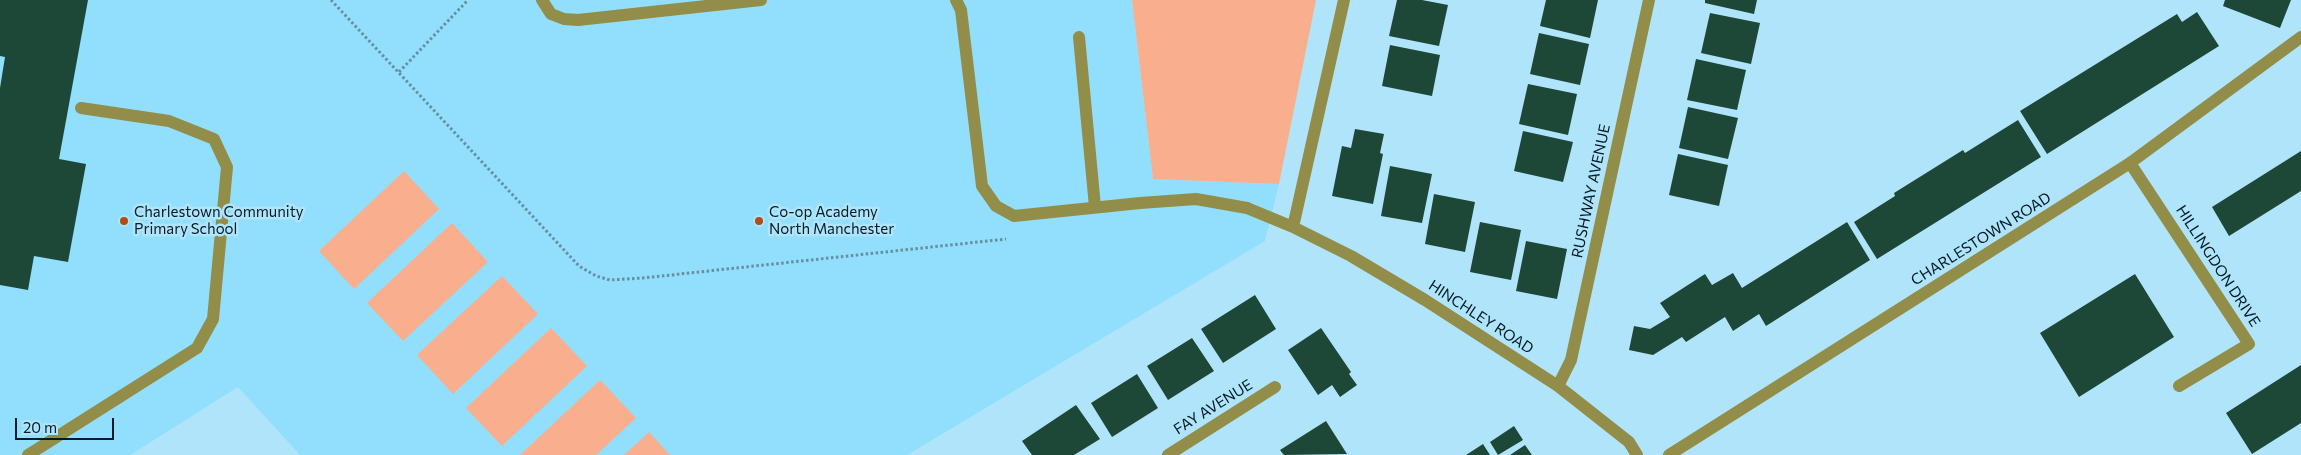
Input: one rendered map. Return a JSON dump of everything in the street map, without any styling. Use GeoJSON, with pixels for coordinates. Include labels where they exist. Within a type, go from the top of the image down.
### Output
{"type":"FeatureCollection","features":[{"type":"Feature","properties":{"kind":"street"},"geometry":{"type":"LineString","coordinates":[[542,0],[551,14],[564,19],[578,20],[761,0]]}},
{"type":"Feature","properties":{"kind":"street","name":"HINCHLEY ROAD"},"geometry":{"type":"LineString","coordinates":[[956,0],[961,10],[982,186],[996,206],[1014,216],[1196,199],[1247,208],[1293,227],[1376,270],[1558,386],[1629,442],[1637,455]]}},
{"type":"Feature","properties":{"kind":"street"},"geometry":{"type":"LineString","coordinates":[[1293,227],[1344,0]]}},
{"type":"Feature","properties":{"kind":"street","name":"RUSHWAY AVENUE"},"geometry":{"type":"LineString","coordinates":[[1558,386],[1571,360],[1649,0]]}},
{"type":"Feature","properties":{"kind":"street","name":"CHARLESTOWN ROAD"},"geometry":{"type":"LineString","coordinates":[[1669,455],[2130,163],[2301,37]]}},
{"type":"Feature","properties":{"kind":"street"},"geometry":{"type":"LineString","coordinates":[[1079,38],[1095,207]]}},
{"type":"Feature","properties":{"kind":"street"},"geometry":{"type":"LineString","coordinates":[[28,455],[197,348],[213,319],[227,167],[214,139],[169,121],[81,108]]}},
{"type":"Feature","properties":{"kind":"street","name":"HILLINGDON DRIVE"},"geometry":{"type":"LineString","coordinates":[[2130,163],[2249,344],[2179,386]]}},
{"type":"Feature","properties":{"kind":"street","name":"FAY AVENUE"},"geometry":{"type":"LineString","coordinates":[[1168,455],[1275,387]]}},
{"type":"Feature","properties":{"kind":"path"},"geometry":{"type":"LineString","coordinates":[[331,0],[579,266],[596,276],[610,280],[643,278],[1008,239]]}},
{"type":"Feature","properties":{"kind":"path"},"geometry":{"type":"LineString","coordinates":[[399,72],[468,0]]}},
{"type":"Feature","properties":{"kind":"shaded area","name":"Co-op Academy North Manchester"},"geometry":{"type":"Polygon","coordinates":[[[0,0],[1132,0],[1153,179],[1279,184],[1265,241],[907,455],[300,455],[238,387],[130,455],[0,455],[0,0]]]}},
{"type":"Feature","properties":{"kind":"shaded area"},"geometry":{"type":"Polygon","coordinates":[[[1132,0],[1316,0],[1279,184],[1153,179],[1132,0]]]}},
{"type":"Feature","properties":{"kind":"shaded area"},"geometry":{"type":"Polygon","coordinates":[[[404,171],[439,209],[354,289],[319,251],[404,171]]]}},
{"type":"Feature","properties":{"kind":"shaded area"},"geometry":{"type":"Polygon","coordinates":[[[452,223],[488,262],[403,341],[367,303],[452,223]]]}},
{"type":"Feature","properties":{"kind":"shaded area"},"geometry":{"type":"Polygon","coordinates":[[[502,276],[538,314],[453,394],[417,355],[502,276]]]}},
{"type":"Feature","properties":{"kind":"shaded area"},"geometry":{"type":"Polygon","coordinates":[[[551,328],[587,366],[502,446],[466,408],[551,328]]]}},
{"type":"Feature","properties":{"kind":"shaded area"},"geometry":{"type":"Polygon","coordinates":[[[600,380],[636,418],[596,455],[520,455],[600,380]]]}},
{"type":"Feature","properties":{"kind":"shaded area"},"geometry":{"type":"Polygon","coordinates":[[[649,432],[670,455],[624,455],[649,432]]]}},
{"type":"Feature","properties":{"kind":"building"},"geometry":{"type":"Polygon","coordinates":[[[0,0],[88,0],[59,159],[86,164],[68,262],[34,256],[28,290],[0,285],[0,88],[5,57],[0,56],[0,0]]]}},
{"type":"Feature","properties":{"kind":"building"},"geometry":{"type":"Polygon","coordinates":[[[1397,0],[1422,0],[1448,5],[1439,46],[1389,36],[1397,0]]]}},
{"type":"Feature","properties":{"kind":"building"},"geometry":{"type":"Polygon","coordinates":[[[1546,0],[1598,0],[1590,38],[1540,26],[1546,0]]]}},
{"type":"Feature","properties":{"kind":"building"},"geometry":{"type":"Polygon","coordinates":[[[1705,0],[1757,0],[1754,14],[1705,3],[1705,0]]]}},
{"type":"Feature","properties":{"kind":"building"},"geometry":{"type":"Polygon","coordinates":[[[2225,0],[2291,0],[2280,28],[2223,6],[2225,0]]]}},
{"type":"Feature","properties":{"kind":"building"},"geometry":{"type":"Polygon","coordinates":[[[2197,12],[2219,46],[2047,154],[2020,111],[2177,14],[2182,22],[2197,12]]]}},
{"type":"Feature","properties":{"kind":"building"},"geometry":{"type":"Polygon","coordinates":[[[1710,13],[1760,23],[1751,64],[1701,53],[1710,13]]]}},
{"type":"Feature","properties":{"kind":"building"},"geometry":{"type":"Polygon","coordinates":[[[1539,33],[1589,44],[1580,85],[1530,74],[1539,33]]]}},
{"type":"Feature","properties":{"kind":"building"},"geometry":{"type":"Polygon","coordinates":[[[1390,45],[1440,55],[1432,96],[1382,86],[1390,45]]]}},
{"type":"Feature","properties":{"kind":"building"},"geometry":{"type":"Polygon","coordinates":[[[1696,59],[1746,70],[1737,110],[1687,100],[1696,59]]]}},
{"type":"Feature","properties":{"kind":"building"},"geometry":{"type":"Polygon","coordinates":[[[1528,84],[1577,94],[1568,135],[1519,124],[1528,84]]]}},
{"type":"Feature","properties":{"kind":"building"},"geometry":{"type":"Polygon","coordinates":[[[1688,107],[1738,118],[1728,159],[1679,148],[1688,107]]]}},
{"type":"Feature","properties":{"kind":"building"},"geometry":{"type":"Polygon","coordinates":[[[2018,120],[2041,157],[1877,259],[1854,222],[1895,196],[1894,193],[1963,150],[1965,153],[2018,120]]]}},
{"type":"Feature","properties":{"kind":"building"},"geometry":{"type":"Polygon","coordinates":[[[1355,129],[1384,134],[1380,153],[1383,154],[1373,204],[1332,196],[1342,146],[1351,148],[1355,129]]]}},
{"type":"Feature","properties":{"kind":"building"},"geometry":{"type":"Polygon","coordinates":[[[1523,131],[1573,142],[1563,182],[1514,171],[1523,131]]]}},
{"type":"Feature","properties":{"kind":"building"},"geometry":{"type":"Polygon","coordinates":[[[2301,151],[2301,191],[2229,236],[2212,207],[2301,151]]]}},
{"type":"Feature","properties":{"kind":"building"},"geometry":{"type":"Polygon","coordinates":[[[1678,154],[1728,165],[1719,206],[1669,195],[1678,154]]]}},
{"type":"Feature","properties":{"kind":"building"},"geometry":{"type":"Polygon","coordinates":[[[1390,166],[1432,174],[1422,223],[1381,216],[1390,166]]]}},
{"type":"Feature","properties":{"kind":"building"},"geometry":{"type":"Polygon","coordinates":[[[1434,194],[1475,202],[1465,252],[1425,244],[1434,194]]]}},
{"type":"Feature","properties":{"kind":"building"},"geometry":{"type":"Polygon","coordinates":[[[1480,222],[1521,230],[1511,280],[1470,272],[1480,222]]]}},
{"type":"Feature","properties":{"kind":"building"},"geometry":{"type":"Polygon","coordinates":[[[1847,222],[1870,260],[1766,326],[1759,314],[1733,331],[1725,317],[1686,342],[1682,337],[1653,355],[1629,350],[1634,326],[1650,329],[1670,317],[1660,303],[1705,274],[1712,285],[1733,273],[1742,288],[1847,222]]]}},
{"type":"Feature","properties":{"kind":"building"},"geometry":{"type":"Polygon","coordinates":[[[1526,241],[1567,249],[1557,299],[1516,291],[1526,241]]]}},
{"type":"Feature","properties":{"kind":"building"},"geometry":{"type":"Polygon","coordinates":[[[2135,274],[2174,337],[2079,397],[2040,333],[2135,274]]]}},
{"type":"Feature","properties":{"kind":"building"},"geometry":{"type":"Polygon","coordinates":[[[1255,295],[1276,329],[1223,363],[1201,329],[1255,295]]]}},
{"type":"Feature","properties":{"kind":"building"},"geometry":{"type":"Polygon","coordinates":[[[1321,328],[1351,372],[1349,374],[1357,385],[1340,397],[1332,385],[1318,395],[1288,350],[1321,328]]]}},
{"type":"Feature","properties":{"kind":"building"},"geometry":{"type":"Polygon","coordinates":[[[1192,338],[1214,371],[1168,400],[1147,366],[1192,338]]]}},
{"type":"Feature","properties":{"kind":"building"},"geometry":{"type":"Polygon","coordinates":[[[2301,365],[2301,423],[2252,454],[2226,413],[2301,365]]]}},
{"type":"Feature","properties":{"kind":"building"},"geometry":{"type":"Polygon","coordinates":[[[1137,374],[1158,408],[1112,437],[1091,403],[1137,374]]]}},
{"type":"Feature","properties":{"kind":"building"},"geometry":{"type":"Polygon","coordinates":[[[1076,405],[1100,439],[1074,455],[1032,455],[1022,441],[1076,405]]]}},
{"type":"Feature","properties":{"kind":"building"},"geometry":{"type":"Polygon","coordinates":[[[1326,421],[1347,454],[1284,455],[1280,450],[1326,421]]]}},
{"type":"Feature","properties":{"kind":"building"},"geometry":{"type":"Polygon","coordinates":[[[1514,426],[1523,440],[1498,455],[1490,442],[1514,426]]]}},
{"type":"Feature","properties":{"kind":"building"},"geometry":{"type":"Polygon","coordinates":[[[1483,444],[1490,455],[1466,455],[1483,444]]]}},
{"type":"Feature","properties":{"kind":"building"},"geometry":{"type":"Polygon","coordinates":[[[1525,445],[1532,455],[1510,455],[1525,445]]]}},
{"type":"Feature","properties":{"kind":"place","name":"Charlestown Community Primary School"},"geometry":{"type":"Point","coordinates":[124,221]}},
{"type":"Feature","properties":{"kind":"place","name":"Co-op Academy North Manchester"},"geometry":{"type":"Point","coordinates":[759,221]}}]}
